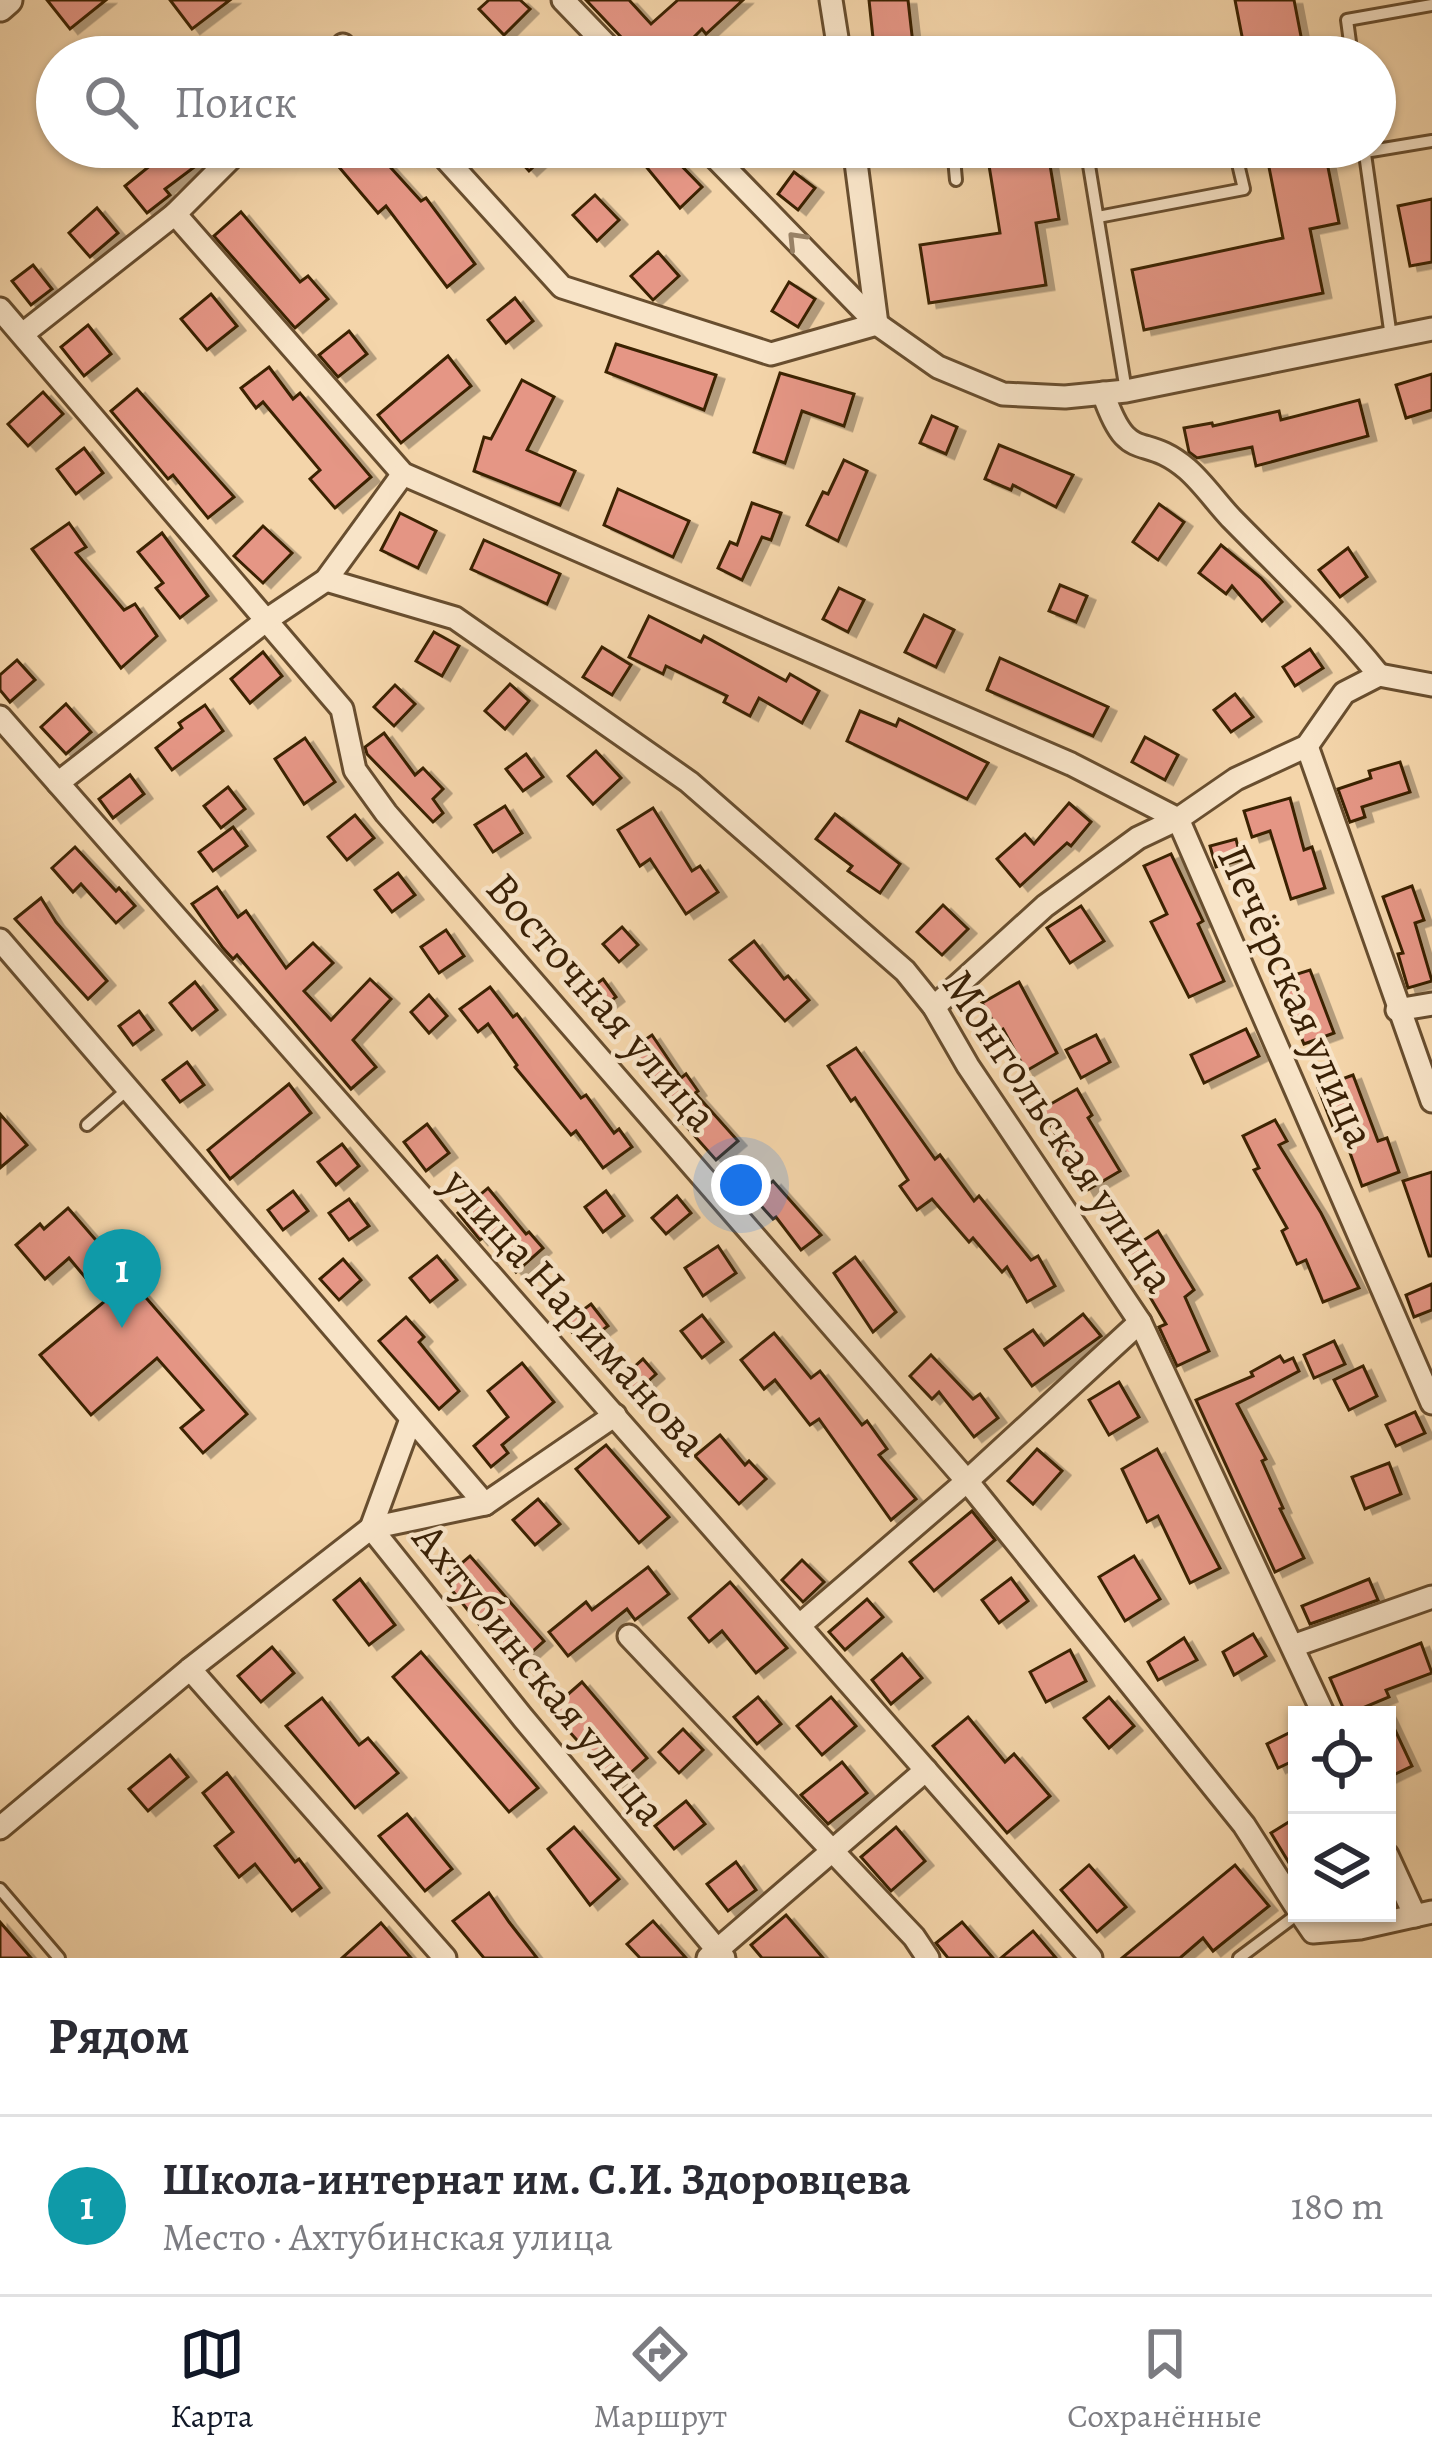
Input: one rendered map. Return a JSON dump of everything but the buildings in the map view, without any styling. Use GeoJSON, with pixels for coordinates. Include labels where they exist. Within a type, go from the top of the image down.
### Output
{"type":"FeatureCollection","features":[{"type":"Feature","properties":{"kind":"street"},"geometry":{"type":"LineString","coordinates":[[0,8],[8,0]]}},
{"type":"Feature","properties":{"kind":"street"},"geometry":{"type":"LineString","coordinates":[[563,0],[598,36]]}},
{"type":"Feature","properties":{"kind":"street"},"geometry":{"type":"LineString","coordinates":[[829,3],[836,36]]}},
{"type":"Feature","properties":{"kind":"street"},"geometry":{"type":"LineString","coordinates":[[24,333],[175,214],[221,168]]}},
{"type":"Feature","properties":{"kind":"street"},"geometry":{"type":"LineString","coordinates":[[454,168],[562,287],[770,354],[877,324]]}},
{"type":"Feature","properties":{"kind":"street"},"geometry":{"type":"LineString","coordinates":[[725,168],[877,324],[938,367],[1003,394],[1114,392],[1432,328]]}},
{"type":"Feature","properties":{"kind":"street"},"geometry":{"type":"LineString","coordinates":[[857,168],[877,324]]}},
{"type":"Feature","properties":{"kind":"street"},"geometry":{"type":"LineString","coordinates":[[175,214],[403,474],[1071,764],[1178,819]]}},
{"type":"Feature","properties":{"kind":"street","name":"Восточная улица"},"geometry":{"type":"LineString","coordinates":[[0,309],[342,709],[355,770],[386,813],[967,1481],[1244,1825],[1288,1894]]}},
{"type":"Feature","properties":{"kind":"street"},"geometry":{"type":"LineString","coordinates":[[1114,392],[1114,426],[1131,445],[1166,453],[1190,471],[1333,618],[1379,675]]}},
{"type":"Feature","properties":{"kind":"street"},"geometry":{"type":"LineString","coordinates":[[58,783],[268,619],[326,580],[403,474]]}},
{"type":"Feature","properties":{"kind":"street","name":"Монгольская улица"},"geometry":{"type":"LineString","coordinates":[[326,580],[455,618],[689,782],[905,971],[934,1007],[968,1066],[1140,1322],[1320,1706]]}},
{"type":"Feature","properties":{"kind":"street"},"geometry":{"type":"LineString","coordinates":[[934,1007],[1045,906],[1138,838],[1178,819],[1236,779],[1307,746],[1344,693],[1379,675],[1432,685]]}},
{"type":"Feature","properties":{"kind":"street","name":"улица Нариманова"},"geometry":{"type":"LineString","coordinates":[[0,717],[1091,1958]]}},
{"type":"Feature","properties":{"kind":"street"},"geometry":{"type":"LineString","coordinates":[[1307,746],[1432,1101]]}},
{"type":"Feature","properties":{"kind":"street","name":"Печёрская улица"},"geometry":{"type":"LineString","coordinates":[[1178,819],[1432,1403]]}},
{"type":"Feature","properties":{"kind":"street","name":"Ахтубинская улица"},"geometry":{"type":"LineString","coordinates":[[0,940],[484,1504]]}},
{"type":"Feature","properties":{"kind":"street"},"geometry":{"type":"LineString","coordinates":[[1397,1010],[1432,1004]]}},
{"type":"Feature","properties":{"kind":"street"},"geometry":{"type":"LineString","coordinates":[[800,1624],[967,1481],[1140,1322]]}},
{"type":"Feature","properties":{"kind":"street"},"geometry":{"type":"LineString","coordinates":[[0,1828],[190,1669],[371,1528],[484,1504],[615,1415]]}},
{"type":"Feature","properties":{"kind":"street","name":"Ахтубинская улица"},"geometry":{"type":"LineString","coordinates":[[412,1419],[371,1528],[717,1955]]}},
{"type":"Feature","properties":{"kind":"street"},"geometry":{"type":"LineString","coordinates":[[1293,1646],[1432,1597]]}},
{"type":"Feature","properties":{"kind":"street"},"geometry":{"type":"LineString","coordinates":[[629,1636],[914,1937],[928,1958]]}},
{"type":"Feature","properties":{"kind":"street"},"geometry":{"type":"LineString","coordinates":[[190,1669],[445,1958]]}},
{"type":"Feature","properties":{"kind":"street"},"geometry":{"type":"LineString","coordinates":[[717,1955],[926,1771]]}},
{"type":"Feature","properties":{"kind":"street"},"geometry":{"type":"LineString","coordinates":[[1396,1870],[1423,1914]]}},
{"type":"Feature","properties":{"kind":"street"},"geometry":{"type":"LineString","coordinates":[[1331,1922],[1360,1928],[1387,1922]]}},
{"type":"Feature","properties":{"kind":"lane"},"geometry":{"type":"LineString","coordinates":[[1349,36],[1347,20],[1432,5]]}},
{"type":"Feature","properties":{"kind":"lane"},"geometry":{"type":"LineString","coordinates":[[1396,146],[1432,141]]}},
{"type":"Feature","properties":{"kind":"lane"},"geometry":{"type":"LineString","coordinates":[[955,168],[956,180]]}},
{"type":"Feature","properties":{"kind":"lane"},"geometry":{"type":"LineString","coordinates":[[1089,168],[1114,392]]}},
{"type":"Feature","properties":{"kind":"lane"},"geometry":{"type":"LineString","coordinates":[[1097,218],[1244,189],[1239,168]]}},
{"type":"Feature","properties":{"kind":"lane"},"geometry":{"type":"LineString","coordinates":[[1367,168],[1391,338]]}},
{"type":"Feature","properties":{"kind":"lane"},"geometry":{"type":"LineString","coordinates":[[87,1125],[128,1089]]}},
{"type":"Feature","properties":{"kind":"lane"},"geometry":{"type":"LineString","coordinates":[[0,1889],[58,1958]]}},
{"type":"Feature","properties":{"kind":"lane"},"geometry":{"type":"LineString","coordinates":[[1239,1958],[1293,1922]]}},
{"type":"Feature","properties":{"kind":"place","name":"Школа-интернат им. С.И. Здоровцева"},"geometry":{"type":"Point","coordinates":[122,1328]}}]}
